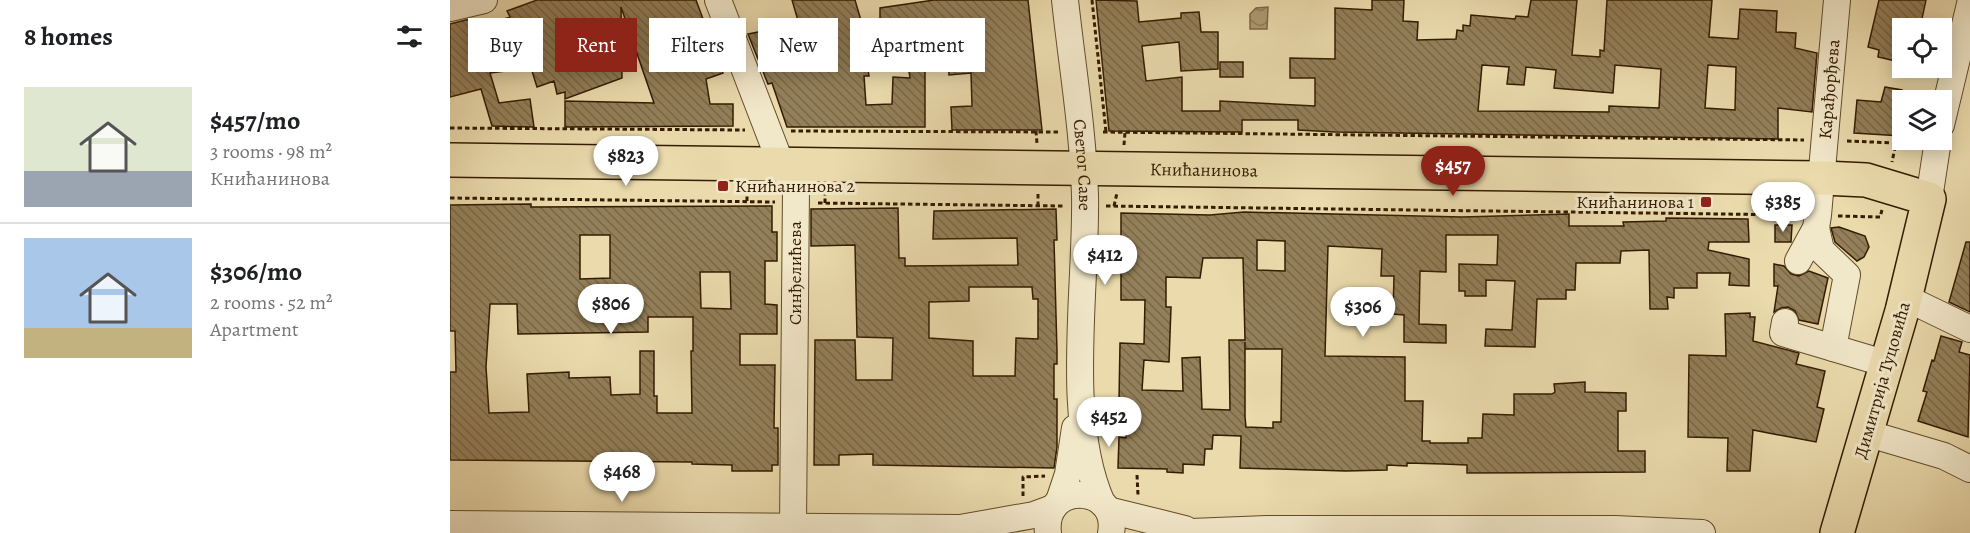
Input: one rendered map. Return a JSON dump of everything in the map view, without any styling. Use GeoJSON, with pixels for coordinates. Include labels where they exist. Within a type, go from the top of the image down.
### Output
{"type":"FeatureCollection","features":[{"type":"Feature","properties":{"kind":"main road","name":"Книћанинова"},"geometry":{"type":"LineString","coordinates":[[450,160],[1823,178],[1866,180],[1926,213]]}},
{"type":"Feature","properties":{"kind":"main road","name":"Димитрија Туцовића"},"geometry":{"type":"LineString","coordinates":[[1837,533],[1906,298],[1926,213]]}},
{"type":"Feature","properties":{"kind":"street"},"geometry":{"type":"LineString","coordinates":[[450,8],[484,0]]}},
{"type":"Feature","properties":{"kind":"street","name":"Синђелићева"},"geometry":{"type":"LineString","coordinates":[[718,0],[781,164],[796,190],[793,526]]}},
{"type":"Feature","properties":{"kind":"street","name":"Светог Саве"},"geometry":{"type":"LineString","coordinates":[[1065,0],[1084,167],[1081,405],[1088,463],[1107,515]]}},
{"type":"Feature","properties":{"kind":"street","name":"Карађорђева"},"geometry":{"type":"LineString","coordinates":[[1817,222],[1823,178],[1836,0]]}},
{"type":"Feature","properties":{"kind":"street"},"geometry":{"type":"LineString","coordinates":[[1950,90],[1969,19]]}},
{"type":"Feature","properties":{"kind":"street","name":"Димитрија Туцовића"},"geometry":{"type":"LineString","coordinates":[[1926,213],[1936,150]]}},
{"type":"Feature","properties":{"kind":"street"},"geometry":{"type":"LineString","coordinates":[[1798,261],[1817,222]]}},
{"type":"Feature","properties":{"kind":"street"},"geometry":{"type":"LineString","coordinates":[[1817,222],[1821,250],[1847,274],[1833,348]]}},
{"type":"Feature","properties":{"kind":"street"},"geometry":{"type":"LineString","coordinates":[[1906,298],[1970,329]]}},
{"type":"Feature","properties":{"kind":"street"},"geometry":{"type":"LineString","coordinates":[[1785,322],[1783,333],[1887,364]]}},
{"type":"Feature","properties":{"kind":"street","name":"Светог Саве"},"geometry":{"type":"LineString","coordinates":[[1048,533],[1049,516],[1068,474],[1081,405]]}},
{"type":"Feature","properties":{"kind":"street"},"geometry":{"type":"LineString","coordinates":[[1866,434],[1944,456],[1970,469]]}},
{"type":"Feature","properties":{"kind":"street"},"geometry":{"type":"LineString","coordinates":[[450,524],[793,526],[970,531],[1034,515],[1067,496],[1086,495],[1107,515],[1191,530]]}},
{"type":"Feature","properties":{"kind":"street"},"geometry":{"type":"LineString","coordinates":[[1165,533],[1191,530],[1615,529],[1702,533]]}},
{"type":"Feature","properties":{"kind":"path"},"geometry":{"type":"LineString","coordinates":[[1092,0],[1106,132]]}},
{"type":"Feature","properties":{"kind":"path"},"geometry":{"type":"LineString","coordinates":[[450,128],[1106,132],[1826,140],[1892,143]]}},
{"type":"Feature","properties":{"kind":"path"},"geometry":{"type":"LineString","coordinates":[[450,198],[1085,206],[1817,222],[1880,217],[1883,205]]}},
{"type":"Feature","properties":{"kind":"water"},"geometry":{"type":"Polygon","coordinates":[[[1268,7],[1267,29],[1250,29],[1250,14],[1256,8],[1268,7]]]}},
{"type":"Feature","properties":{"kind":"building"},"geometry":{"type":"Polygon","coordinates":[[[537,0],[696,0],[703,18],[649,18],[649,72],[723,72],[706,79],[710,104],[733,104],[733,126],[565,127],[565,101],[654,103],[637,54],[637,18],[625,18],[621,7],[621,18],[555,18],[555,72],[622,72],[622,78],[565,99],[565,92],[557,94],[554,81],[537,87],[532,72],[543,72],[543,18],[507,18],[510,17],[507,11],[537,0]]]}},
{"type":"Feature","properties":{"kind":"building"},"geometry":{"type":"Polygon","coordinates":[[[792,0],[855,0],[860,18],[850,18],[850,72],[868,72],[869,76],[864,76],[866,105],[892,104],[893,77],[910,78],[909,72],[925,72],[925,127],[787,127],[772,83],[768,84],[763,72],[838,72],[838,18],[797,18],[792,0]]]}},
{"type":"Feature","properties":{"kind":"building"},"geometry":{"type":"Polygon","coordinates":[[[934,0],[1028,0],[1042,130],[952,130],[951,107],[972,106],[971,73],[949,75],[949,72],[985,72],[985,18],[880,18],[880,8],[934,0]]]}},
{"type":"Feature","properties":{"kind":"building"},"geometry":{"type":"Polygon","coordinates":[[[1096,0],[1137,1],[1139,22],[1181,18],[1181,13],[1199,12],[1201,32],[1218,32],[1218,69],[1181,71],[1179,42],[1142,46],[1146,81],[1182,77],[1182,111],[1220,111],[1220,101],[1315,106],[1315,78],[1290,78],[1290,58],[1335,59],[1335,8],[1372,10],[1372,0],[1404,0],[1403,21],[1418,22],[1417,40],[1456,39],[1457,30],[1463,31],[1463,25],[1470,26],[1471,15],[1515,19],[1516,16],[1528,17],[1531,0],[1577,0],[1572,55],[1600,57],[1600,50],[1604,51],[1607,0],[1712,0],[1709,37],[1738,39],[1740,9],[1777,11],[1776,32],[1796,33],[1795,48],[1817,53],[1812,112],[1778,108],[1778,139],[1335,132],[1298,130],[1298,120],[1242,120],[1242,132],[1109,131],[1096,0]],[[1482,65],[1478,111],[1609,112],[1609,106],[1659,108],[1661,69],[1615,65],[1613,93],[1554,88],[1556,70],[1526,67],[1524,85],[1507,84],[1509,67],[1482,65]],[[1708,65],[1705,108],[1735,110],[1736,67],[1708,65]]]}},
{"type":"Feature","properties":{"kind":"building"},"geometry":{"type":"Polygon","coordinates":[[[1879,0],[1926,0],[1922,18],[1892,18],[1892,60],[1878,57],[1879,50],[1868,47],[1879,0]]]}},
{"type":"Feature","properties":{"kind":"building"},"geometry":{"type":"Polygon","coordinates":[[[468,20],[468,72],[498,72],[490,73],[499,103],[530,99],[534,127],[492,126],[481,89],[450,97],[450,24],[468,20]]]}},
{"type":"Feature","properties":{"kind":"building"},"geometry":{"type":"Polygon","coordinates":[[[758,32],[758,59],[748,34],[758,32]]]}},
{"type":"Feature","properties":{"kind":"building"},"geometry":{"type":"Polygon","coordinates":[[[1220,62],[1243,62],[1243,77],[1220,77],[1220,62]]]}},
{"type":"Feature","properties":{"kind":"building"},"geometry":{"type":"Polygon","coordinates":[[[1885,87],[1902,90],[1892,90],[1892,135],[1854,133],[1857,100],[1881,102],[1885,87]]]}},
{"type":"Feature","properties":{"kind":"building"},"geometry":{"type":"Polygon","coordinates":[[[450,205],[772,206],[772,232],[777,232],[777,261],[765,261],[765,304],[777,305],[777,334],[740,334],[740,365],[775,365],[774,428],[778,428],[778,465],[772,465],[772,471],[732,471],[732,465],[692,464],[692,462],[450,460],[450,372],[456,372],[455,331],[450,331],[450,205]],[[580,235],[580,279],[610,278],[610,235],[580,235]],[[700,272],[701,308],[731,309],[730,272],[700,272]],[[490,304],[486,367],[489,413],[529,412],[527,374],[569,372],[569,378],[610,377],[611,395],[640,394],[640,351],[654,351],[654,396],[657,396],[657,413],[692,413],[693,317],[648,317],[648,332],[518,334],[517,304],[490,304]]]}},
{"type":"Feature","properties":{"kind":"building"},"geometry":{"type":"Polygon","coordinates":[[[898,208],[899,258],[905,258],[905,266],[1018,265],[1017,238],[933,239],[934,211],[1056,209],[1057,240],[1054,240],[1057,364],[1054,364],[1054,399],[1057,399],[1057,447],[1054,468],[873,465],[873,454],[839,455],[839,465],[814,465],[815,340],[855,340],[856,380],[892,380],[893,338],[857,337],[855,245],[811,246],[811,209],[898,208]],[[969,287],[969,301],[929,302],[929,338],[973,341],[973,376],[1015,376],[1016,338],[1038,339],[1038,299],[1033,299],[1032,287],[969,287]]]}},
{"type":"Feature","properties":{"kind":"building"},"geometry":{"type":"Polygon","coordinates":[[[1244,212],[1462,217],[1569,214],[1569,226],[1624,226],[1623,222],[1666,221],[1666,218],[1748,219],[1749,242],[1709,242],[1708,250],[1749,259],[1749,286],[1729,285],[1730,273],[1697,273],[1697,288],[1674,288],[1674,298],[1667,297],[1668,309],[1650,309],[1649,250],[1621,251],[1620,263],[1576,263],[1575,290],[1566,290],[1566,299],[1537,299],[1535,347],[1485,346],[1486,329],[1512,330],[1515,281],[1486,280],[1486,296],[1465,296],[1465,291],[1459,291],[1459,264],[1497,265],[1498,235],[1446,235],[1446,272],[1420,271],[1419,324],[1446,325],[1446,343],[1404,342],[1404,315],[1393,314],[1394,276],[1381,276],[1382,249],[1328,246],[1325,356],[1405,357],[1405,401],[1423,401],[1422,441],[1468,443],[1468,438],[1482,438],[1483,414],[1514,415],[1514,394],[1552,394],[1555,392],[1554,384],[1585,382],[1585,392],[1626,393],[1626,411],[1618,411],[1618,451],[1645,451],[1645,472],[1467,473],[1467,465],[1407,463],[1407,466],[1387,465],[1387,470],[1240,468],[1241,436],[1213,435],[1212,449],[1205,449],[1204,465],[1183,464],[1183,473],[1167,472],[1167,469],[1118,468],[1119,437],[1126,438],[1128,402],[1119,401],[1120,343],[1144,344],[1145,300],[1121,300],[1121,213],[1210,215],[1244,212]],[[1257,240],[1257,270],[1285,271],[1285,241],[1257,240]],[[1203,258],[1200,278],[1166,277],[1166,307],[1171,307],[1169,362],[1144,360],[1142,390],[1183,391],[1182,358],[1200,357],[1202,409],[1230,410],[1229,340],[1245,340],[1243,258],[1203,258]],[[1245,349],[1246,427],[1273,428],[1273,422],[1281,422],[1282,349],[1245,349]]]}},
{"type":"Feature","properties":{"kind":"building"},"geometry":{"type":"Polygon","coordinates":[[[1775,225],[1792,225],[1791,242],[1775,242],[1775,225]]]}},
{"type":"Feature","properties":{"kind":"building"},"geometry":{"type":"Polygon","coordinates":[[[1839,227],[1865,236],[1869,247],[1864,257],[1857,261],[1835,242],[1831,228],[1839,227]]]}},
{"type":"Feature","properties":{"kind":"building"},"geometry":{"type":"Polygon","coordinates":[[[1966,242],[1970,242],[1970,312],[1949,302],[1966,242]]]}},
{"type":"Feature","properties":{"kind":"building"},"geometry":{"type":"Polygon","coordinates":[[[1774,264],[1784,266],[1791,274],[1799,276],[1809,271],[1828,278],[1818,324],[1799,320],[1795,311],[1788,307],[1774,312],[1778,286],[1774,286],[1774,264]]]}},
{"type":"Feature","properties":{"kind":"building"},"geometry":{"type":"Polygon","coordinates":[[[1750,313],[1750,317],[1755,317],[1753,341],[1799,353],[1796,364],[1825,371],[1817,407],[1824,409],[1816,442],[1753,430],[1750,471],[1727,471],[1728,438],[1688,437],[1689,355],[1726,356],[1725,314],[1750,313]]]}},
{"type":"Feature","properties":{"kind":"building"},"geometry":{"type":"Polygon","coordinates":[[[1941,336],[1962,342],[1959,352],[1970,355],[1968,437],[1918,421],[1927,392],[1923,391],[1941,336]]]}},
{"type":"Feature","properties":{"kind":"place","name":"Книћанинова 2"},"geometry":{"type":"Point","coordinates":[723,186]}},
{"type":"Feature","properties":{"kind":"place","name":"Книћанинова 1"},"geometry":{"type":"Point","coordinates":[1706,202]}}]}
